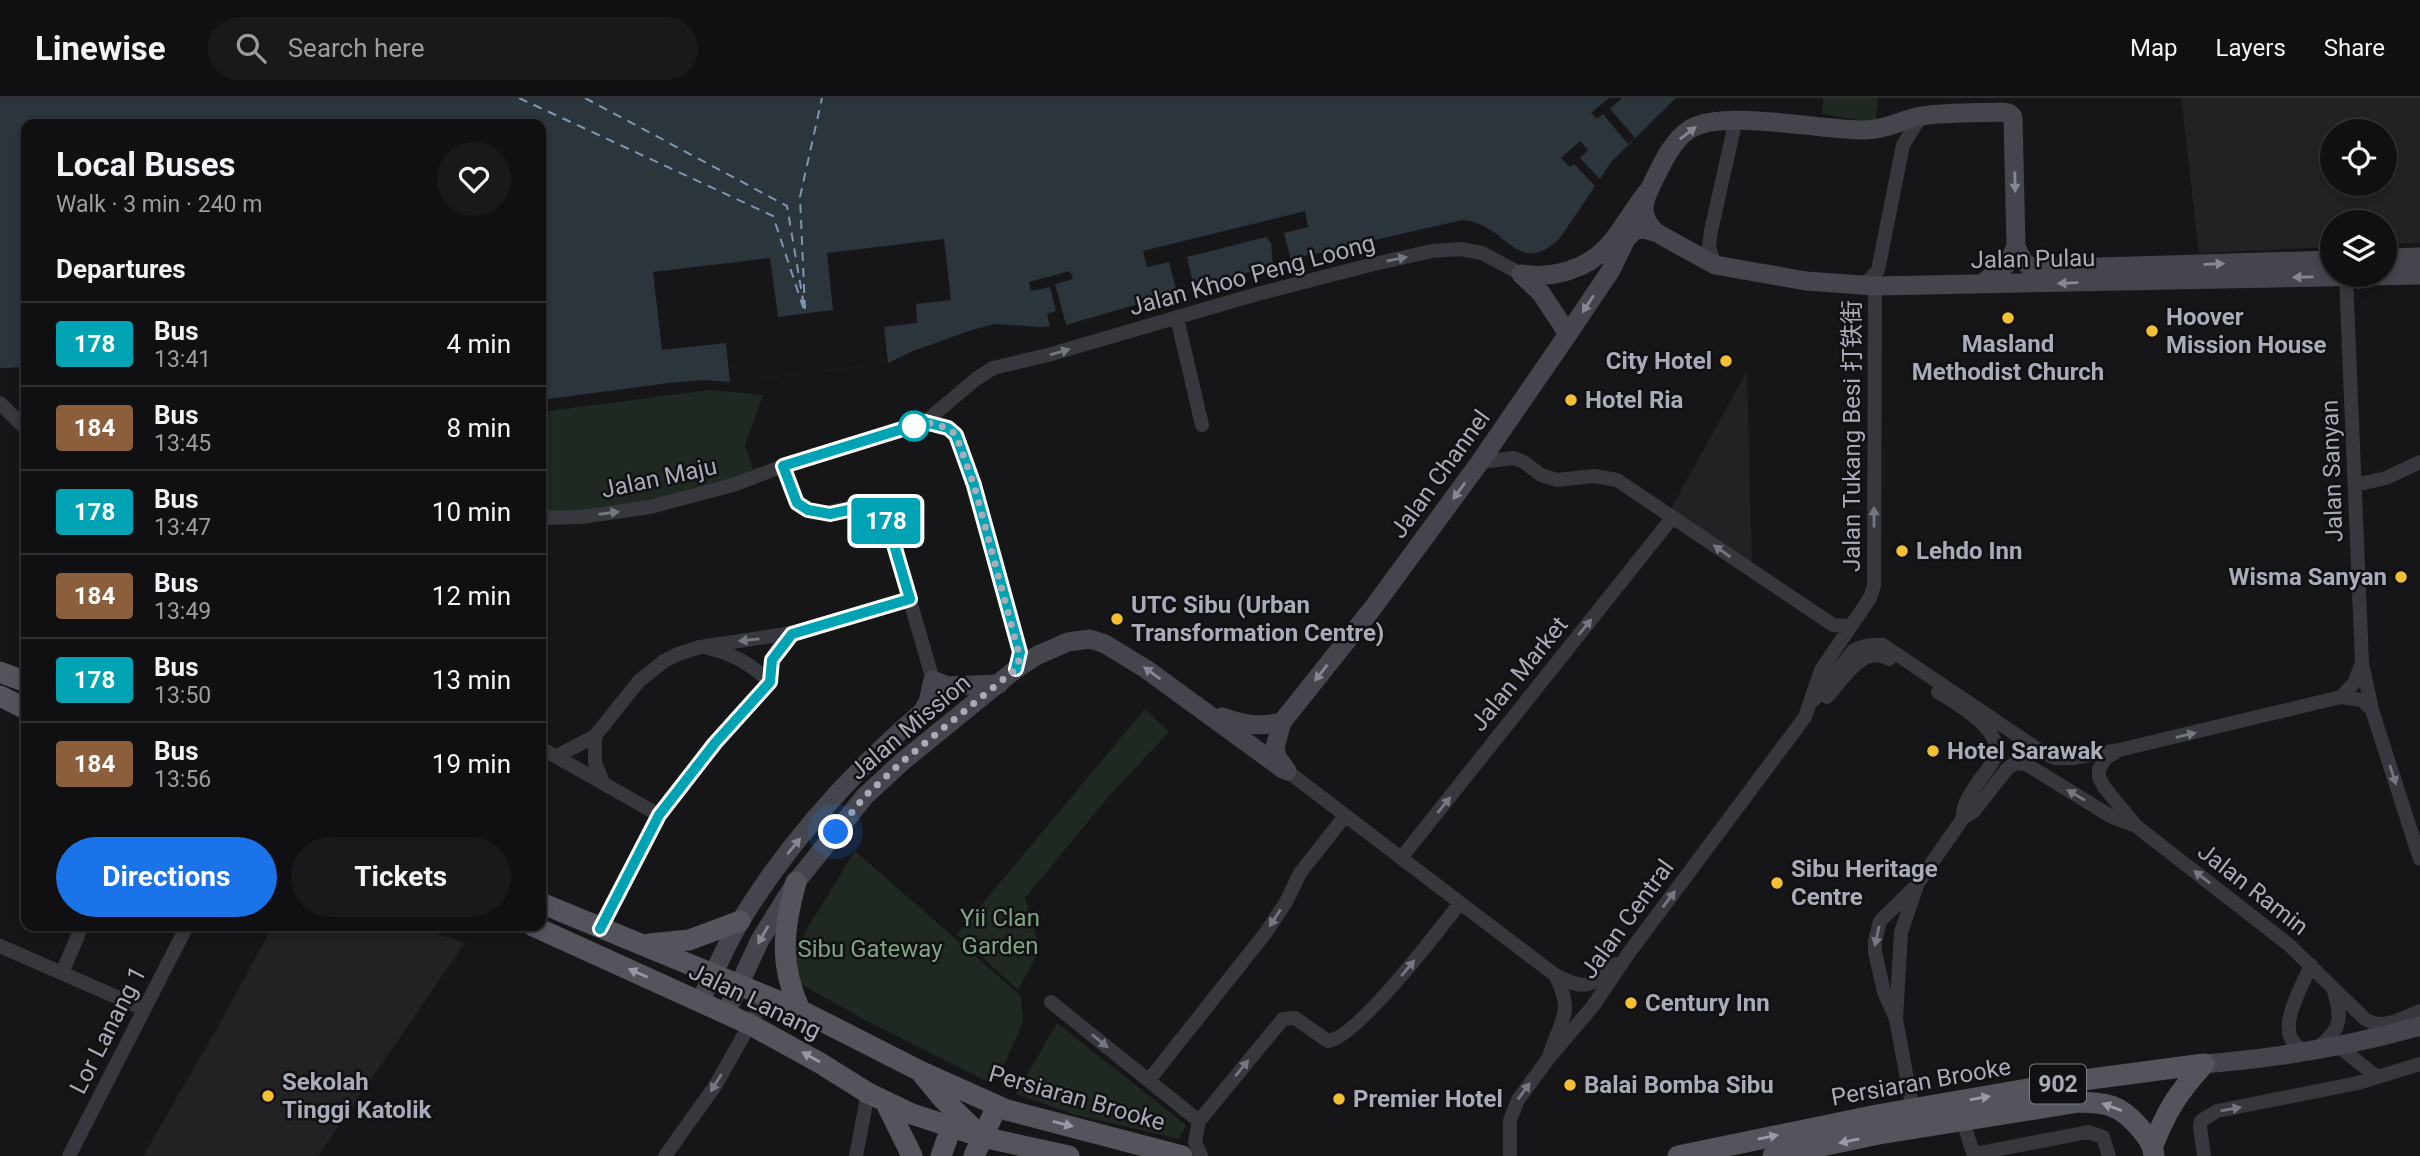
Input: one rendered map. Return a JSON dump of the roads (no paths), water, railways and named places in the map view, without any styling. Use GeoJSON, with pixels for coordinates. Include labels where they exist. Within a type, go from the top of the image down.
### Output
{"type":"FeatureCollection","features":[{"type":"Feature","properties":{"kind":"main road"},"geometry":{"type":"LineString","coordinates":[[0,672],[21,680]]}},
{"type":"Feature","properties":{"kind":"main road"},"geometry":{"type":"LineString","coordinates":[[0,696],[21,706]]}},
{"type":"Feature","properties":{"kind":"main road"},"geometry":{"type":"LineString","coordinates":[[796,882],[785,922],[784,948],[790,988],[800,1010]]}},
{"type":"Feature","properties":{"kind":"main road","name":"Jalan Lanang"},"geometry":{"type":"LineString","coordinates":[[546,905],[800,1010],[920,1071]]}},
{"type":"Feature","properties":{"kind":"main road"},"geometry":{"type":"LineString","coordinates":[[643,944],[689,940],[740,921]]}},
{"type":"Feature","properties":{"kind":"main road","name":"Jalan Lanang"},"geometry":{"type":"LineString","coordinates":[[544,931],[751,1025],[876,1097],[956,1123]]}},
{"type":"Feature","properties":{"kind":"main road","name":"Persiaran Brooke"},"geometry":{"type":"LineString","coordinates":[[1773,1156],[2068,1082],[2204,1063]]}},
{"type":"Feature","properties":{"kind":"main road","name":"Persiaran Brooke"},"geometry":{"type":"LineString","coordinates":[[2154,1150],[2166,1112],[2178,1093],[2204,1063]]}},
{"type":"Feature","properties":{"kind":"main road"},"geometry":{"type":"LineString","coordinates":[[920,1071],[956,1123],[978,1147],[1069,1156]]}},
{"type":"Feature","properties":{"kind":"main road","name":"Persiaran Brooke"},"geometry":{"type":"LineString","coordinates":[[920,1071],[997,1106],[1182,1156]]}},
{"type":"Feature","properties":{"kind":"main road"},"geometry":{"type":"LineString","coordinates":[[876,1097],[912,1156]]}},
{"type":"Feature","properties":{"kind":"main road","name":"Persiaran Brooke"},"geometry":{"type":"LineString","coordinates":[[1678,1156],[1914,1119],[1964,1121],[2079,1102],[2101,1103],[2126,1112],[2154,1150]]}},
{"type":"Feature","properties":{"kind":"main road"},"geometry":{"type":"LineString","coordinates":[[940,1156],[956,1123],[997,1106]]}},
{"type":"Feature","properties":{"kind":"main road"},"geometry":{"type":"LineString","coordinates":[[978,1147],[997,1106]]}},
{"type":"Feature","properties":{"kind":"street"},"geometry":{"type":"LineString","coordinates":[[1657,233],[1645,219],[1643,208],[1650,189],[1681,136],[1704,122],[1736,119],[1854,130],[1889,127],[1921,116],[2010,113],[2013,117],[2016,247],[2008,263],[1982,284]]}},
{"type":"Feature","properties":{"kind":"street"},"geometry":{"type":"LineString","coordinates":[[1870,285],[1880,262],[1903,145],[1921,116]]}},
{"type":"Feature","properties":{"kind":"street"},"geometry":{"type":"LineString","coordinates":[[1715,265],[1709,247],[1711,231],[1736,119]]}},
{"type":"Feature","properties":{"kind":"street"},"geometry":{"type":"LineString","coordinates":[[1889,127],[1903,145]]}},
{"type":"Feature","properties":{"kind":"street"},"geometry":{"type":"LineString","coordinates":[[1521,274],[1556,274],[1590,261],[1608,246],[1631,211],[1650,189]]}},
{"type":"Feature","properties":{"kind":"street","name":"Jalan Channel"},"geometry":{"type":"LineString","coordinates":[[1282,722],[1372,609],[1480,462],[1611,270],[1622,245],[1634,231],[1641,228],[1657,233]]}},
{"type":"Feature","properties":{"kind":"street","name":"Jalan Pulau"},"geometry":{"type":"LineString","coordinates":[[1657,233],[1715,265],[1806,281],[1907,285],[2320,278]]}},
{"type":"Feature","properties":{"kind":"street","name":"Jalan Pulau"},"geometry":{"type":"LineString","coordinates":[[2016,247],[2028,267],[2033,269],[2320,260]]}},
{"type":"Feature","properties":{"kind":"street","name":"Jalan Khoo Peng Loong"},"geometry":{"type":"LineString","coordinates":[[925,422],[993,368],[1324,277],[1432,251],[1461,249],[1482,253],[1521,274]]}},
{"type":"Feature","properties":{"kind":"street"},"geometry":{"type":"LineString","coordinates":[[2397,258],[2420,257]]}},
{"type":"Feature","properties":{"kind":"street"},"geometry":{"type":"LineString","coordinates":[[1880,262],[1891,277],[1907,285]]}},
{"type":"Feature","properties":{"kind":"street"},"geometry":{"type":"LineString","coordinates":[[1521,274],[1541,293],[1568,334]]}},
{"type":"Feature","properties":{"kind":"street","name":"Jalan Pulau"},"geometry":{"type":"LineString","coordinates":[[2397,276],[2420,275]]}},
{"type":"Feature","properties":{"kind":"street","name":"Jalan Tukang Besi 打铁街"},"geometry":{"type":"LineString","coordinates":[[1808,710],[1821,670],[1870,598],[1874,585],[1870,285]]}},
{"type":"Feature","properties":{"kind":"street","name":"Jalan Sanyan"},"geometry":{"type":"LineString","coordinates":[[2346,287],[2362,663],[2372,710],[2420,859]]}},
{"type":"Feature","properties":{"kind":"street"},"geometry":{"type":"LineString","coordinates":[[1177,318],[1202,425]]}},
{"type":"Feature","properties":{"kind":"street"},"geometry":{"type":"LineString","coordinates":[[0,403],[21,424]]}},
{"type":"Feature","properties":{"kind":"street"},"geometry":{"type":"LineString","coordinates":[[925,422],[948,428],[956,435],[964,456],[1020,652],[1016,669]]}},
{"type":"Feature","properties":{"kind":"street","name":"Jalan Maju"},"geometry":{"type":"LineString","coordinates":[[546,518],[581,517],[650,507],[733,485],[783,466],[925,422]]}},
{"type":"Feature","properties":{"kind":"street"},"geometry":{"type":"LineString","coordinates":[[1480,462],[1514,458],[1541,475],[1557,480],[1594,476],[1617,480],[1833,625],[1848,626],[1853,623]]}},
{"type":"Feature","properties":{"kind":"street"},"geometry":{"type":"LineString","coordinates":[[2355,485],[2386,478],[2420,462]]}},
{"type":"Feature","properties":{"kind":"street"},"geometry":{"type":"LineString","coordinates":[[783,466],[797,503],[808,510],[830,514],[862,507],[874,511],[887,521],[933,680],[947,686],[999,684]]}},
{"type":"Feature","properties":{"kind":"street","name":"Jalan Market"},"geometry":{"type":"LineString","coordinates":[[1401,858],[1672,518]]}},
{"type":"Feature","properties":{"kind":"street"},"geometry":{"type":"LineString","coordinates":[[557,755],[595,736],[639,681],[678,654],[703,646],[792,634],[910,599]]}},
{"type":"Feature","properties":{"kind":"street"},"geometry":{"type":"LineString","coordinates":[[1833,625],[1841,642]]}},
{"type":"Feature","properties":{"kind":"street"},"geometry":{"type":"LineString","coordinates":[[600,929],[659,815],[715,743],[770,682],[772,660],[792,634]]}},
{"type":"Feature","properties":{"kind":"street","name":"Jalan Mission"},"geometry":{"type":"LineString","coordinates":[[726,1013],[760,940],[796,882],[865,796],[903,761],[1016,669],[1038,655],[1068,642],[1090,639],[1124,654],[1287,771]]}},
{"type":"Feature","properties":{"kind":"street"},"geometry":{"type":"LineString","coordinates":[[1808,710],[1853,651],[1866,645],[1883,645],[2045,754],[2055,758],[2073,758],[2119,750],[2341,697],[2362,700],[2372,710]]}},
{"type":"Feature","properties":{"kind":"street"},"geometry":{"type":"LineString","coordinates":[[703,646],[734,655],[770,682]]}},
{"type":"Feature","properties":{"kind":"street"},"geometry":{"type":"LineString","coordinates":[[1808,710],[1818,707],[1864,657],[1874,654],[1884,656],[1941,694],[1988,728],[1995,738],[1996,754],[1967,799],[1963,818]]}},
{"type":"Feature","properties":{"kind":"street"},"geometry":{"type":"LineString","coordinates":[[2341,697],[2354,683],[2362,663]]}},
{"type":"Feature","properties":{"kind":"street","name":"Jalan Mission"},"geometry":{"type":"LineString","coordinates":[[700,1001],[740,921],[785,856],[869,758],[922,712],[928,702],[933,680]]}},
{"type":"Feature","properties":{"kind":"street","name":"Jalan Central"},"geometry":{"type":"LineString","coordinates":[[1510,1156],[1510,1121],[1518,1100],[1548,1059],[1593,1006],[1628,954],[1808,710]]}},
{"type":"Feature","properties":{"kind":"street"},"geometry":{"type":"LineString","coordinates":[[1207,713],[1250,726],[1282,722],[1275,747],[1277,757],[1287,771],[1555,975],[1576,985],[1591,984],[1628,954]]}},
{"type":"Feature","properties":{"kind":"street"},"geometry":{"type":"LineString","coordinates":[[595,736],[595,763],[603,782]]}},
{"type":"Feature","properties":{"kind":"street"},"geometry":{"type":"LineString","coordinates":[[546,750],[659,815]]}},
{"type":"Feature","properties":{"kind":"street","name":"Jalan Ramin"},"geometry":{"type":"LineString","coordinates":[[2119,750],[2106,758],[2099,769],[2098,777],[2136,826],[2289,945],[2373,1024],[2385,1025],[2420,1011]]}},
{"type":"Feature","properties":{"kind":"street"},"geometry":{"type":"LineString","coordinates":[[1914,1119],[1896,1019],[1878,973],[1875,941],[1881,922],[1918,883],[1963,818],[1974,811],[2007,768],[2015,763],[2026,764],[2112,817],[2136,826]]}},
{"type":"Feature","properties":{"kind":"street"},"geometry":{"type":"LineString","coordinates":[[1149,1080],[1267,931],[1286,902],[1300,873],[1345,816]]}},
{"type":"Feature","properties":{"kind":"street"},"geometry":{"type":"LineString","coordinates":[[1896,1019],[1901,932],[1918,883]]}},
{"type":"Feature","properties":{"kind":"street"},"geometry":{"type":"LineString","coordinates":[[1201,1156],[1195,1142],[1199,1121],[1283,1018],[1295,1018],[1328,1041],[1342,1035],[1398,981],[1460,902]]}},
{"type":"Feature","properties":{"kind":"street"},"geometry":{"type":"LineString","coordinates":[[62,973],[80,931]]}},
{"type":"Feature","properties":{"kind":"street","name":"Lor Lanang 1"},"geometry":{"type":"LineString","coordinates":[[69,1156],[184,931]]}},
{"type":"Feature","properties":{"kind":"street"},"geometry":{"type":"LineString","coordinates":[[0,946],[144,1009]]}},
{"type":"Feature","properties":{"kind":"street"},"geometry":{"type":"LineString","coordinates":[[2311,965],[2287,1020],[2290,1036],[2296,1045],[2312,1050]]}},
{"type":"Feature","properties":{"kind":"street"},"geometry":{"type":"LineString","coordinates":[[1548,1059],[1566,1006],[1565,995],[1555,975]]}},
{"type":"Feature","properties":{"kind":"street"},"geometry":{"type":"LineString","coordinates":[[2312,1050],[2332,1037],[2339,1024],[2340,1011],[2332,986]]}},
{"type":"Feature","properties":{"kind":"street"},"geometry":{"type":"LineString","coordinates":[[665,1156],[715,1086],[766,996]]}},
{"type":"Feature","properties":{"kind":"street"},"geometry":{"type":"LineString","coordinates":[[1051,1002],[1199,1121]]}},
{"type":"Feature","properties":{"kind":"street"},"geometry":{"type":"LineString","coordinates":[[2204,1063],[2264,1058],[2312,1050],[2420,1026]]}},
{"type":"Feature","properties":{"kind":"street"},"geometry":{"type":"LineString","coordinates":[[2337,1045],[2376,1077]]}},
{"type":"Feature","properties":{"kind":"street"},"geometry":{"type":"LineString","coordinates":[[2204,1156],[2201,1121],[2217,1111],[2263,1104],[2420,1064]]}},
{"type":"Feature","properties":{"kind":"street"},"geometry":{"type":"LineString","coordinates":[[856,1156],[876,1097]]}},
{"type":"Feature","properties":{"kind":"street"},"geometry":{"type":"LineString","coordinates":[[1964,1121],[1974,1155],[2088,1132],[2102,1138],[2109,1156]]}},
{"type":"Feature","properties":{"kind":"place","name":"Masland Methodist Church"},"geometry":{"type":"Point","coordinates":[2008,318]}},
{"type":"Feature","properties":{"kind":"place","name":"Hoover Mission House"},"geometry":{"type":"Point","coordinates":[2152,331]}},
{"type":"Feature","properties":{"kind":"place","name":"City Hotel"},"geometry":{"type":"Point","coordinates":[1726,361]}},
{"type":"Feature","properties":{"kind":"place","name":"Hotel Ria"},"geometry":{"type":"Point","coordinates":[1571,400]}},
{"type":"Feature","properties":{"kind":"place","name":"Lehdo Inn"},"geometry":{"type":"Point","coordinates":[1902,551]}},
{"type":"Feature","properties":{"kind":"place","name":"Wisma Sanyan"},"geometry":{"type":"Point","coordinates":[2401,577]}},
{"type":"Feature","properties":{"kind":"place","name":"UTC Sibu (Urban Transformation Centre)"},"geometry":{"type":"Point","coordinates":[1117,619]}},
{"type":"Feature","properties":{"kind":"place","name":"Hotel Sarawak"},"geometry":{"type":"Point","coordinates":[1933,751]}},
{"type":"Feature","properties":{"kind":"place","name":"Sibu Heritage Centre"},"geometry":{"type":"Point","coordinates":[1777,883]}},
{"type":"Feature","properties":{"kind":"place","name":"Century Inn"},"geometry":{"type":"Point","coordinates":[1631,1003]}},
{"type":"Feature","properties":{"kind":"place","name":"Balai Bomba Sibu"},"geometry":{"type":"Point","coordinates":[1570,1085]}},
{"type":"Feature","properties":{"kind":"place","name":"Sekolah Tinggi Katolik"},"geometry":{"type":"Point","coordinates":[268,1096]}},
{"type":"Feature","properties":{"kind":"place","name":"Premier Hotel"},"geometry":{"type":"Point","coordinates":[1339,1099]}},
{"type":"Feature","properties":{"kind":"park label","name":"Yii Clan Garden"},"geometry":{"type":"Point","coordinates":[1000,932]}},
{"type":"Feature","properties":{"kind":"park label","name":"Sibu Gateway"},"geometry":{"type":"Point","coordinates":[870,949]}}]}
